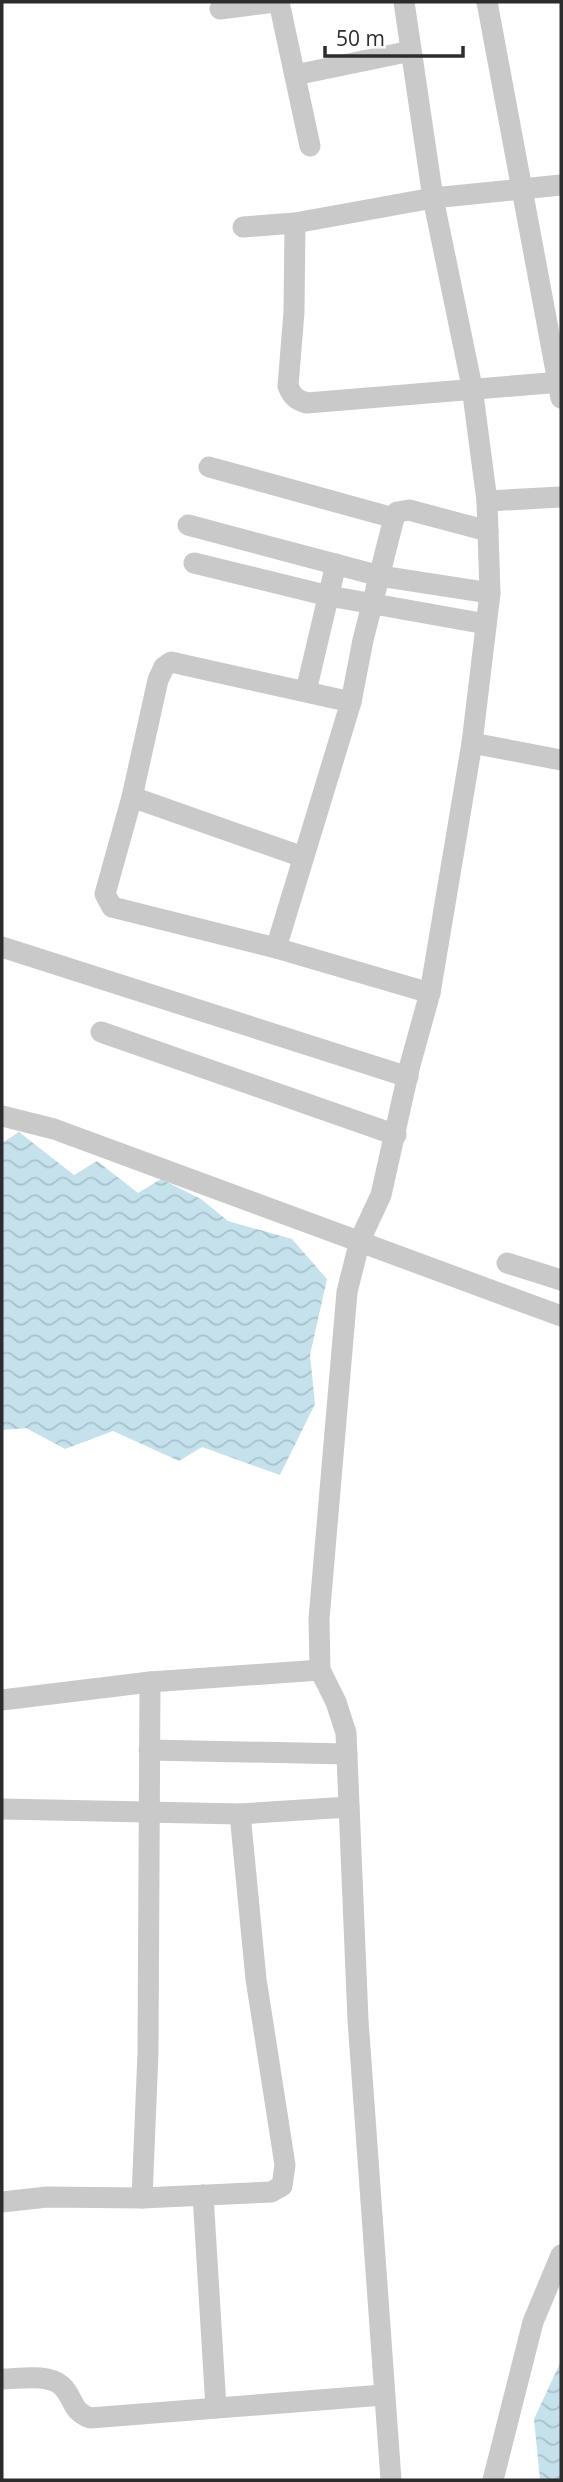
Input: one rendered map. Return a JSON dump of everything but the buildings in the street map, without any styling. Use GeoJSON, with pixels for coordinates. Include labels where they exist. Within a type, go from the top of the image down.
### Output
{"type":"FeatureCollection","features":[{"type":"Feature","properties":{"kind":"street"},"geometry":{"type":"LineString","coordinates":[[220,9],[277,2],[310,146]]}},
{"type":"Feature","properties":{"kind":"street"},"geometry":{"type":"LineString","coordinates":[[391,2480],[358,2020],[346,1733],[320,1670],[319,1619],[347,1292],[360,1240],[381,1195],[430,993],[472,743],[489,593],[488,516],[472,387],[433,198],[404,2]]}},
{"type":"Feature","properties":{"kind":"street"},"geometry":{"type":"LineString","coordinates":[[295,223],[294,312],[288,386],[291,395],[307,403],[472,387],[560,387],[520,189],[487,2]]}},
{"type":"Feature","properties":{"kind":"street"},"geometry":{"type":"LineString","coordinates":[[295,75],[411,51]]}},
{"type":"Feature","properties":{"kind":"street"},"geometry":{"type":"LineString","coordinates":[[243,227],[295,223],[433,198],[561,185]]}},
{"type":"Feature","properties":{"kind":"street"},"geometry":{"type":"LineString","coordinates":[[209,467],[394,518]]}},
{"type":"Feature","properties":{"kind":"street"},"geometry":{"type":"LineString","coordinates":[[276,948],[351,702],[372,606],[397,512],[409,510],[488,516],[561,497]]}},
{"type":"Feature","properties":{"kind":"street"},"geometry":{"type":"LineString","coordinates":[[188,525],[380,576],[489,593]]}},
{"type":"Feature","properties":{"kind":"street"},"geometry":{"type":"LineString","coordinates":[[194,563],[372,606],[486,624]]}},
{"type":"Feature","properties":{"kind":"street"},"geometry":{"type":"LineString","coordinates":[[306,691],[336,564]]}},
{"type":"Feature","properties":{"kind":"street"},"geometry":{"type":"LineString","coordinates":[[351,702],[171,662],[164,667],[158,680],[132,797],[105,894],[112,907],[276,948],[430,993]]}},
{"type":"Feature","properties":{"kind":"street"},"geometry":{"type":"LineString","coordinates":[[472,743],[561,761]]}},
{"type":"Feature","properties":{"kind":"street"},"geometry":{"type":"LineString","coordinates":[[132,797],[303,857]]}},
{"type":"Feature","properties":{"kind":"street"},"geometry":{"type":"LineString","coordinates":[[2,947],[409,1071]]}},
{"type":"Feature","properties":{"kind":"street"},"geometry":{"type":"LineString","coordinates":[[101,1032],[396,1135]]}},
{"type":"Feature","properties":{"kind":"street"},"geometry":{"type":"LineString","coordinates":[[2,1116],[54,1129],[165,1173],[360,1240],[561,1316]]}},
{"type":"Feature","properties":{"kind":"street"},"geometry":{"type":"LineString","coordinates":[[507,1263],[561,1280]]}},
{"type":"Feature","properties":{"kind":"street"},"geometry":{"type":"LineString","coordinates":[[2,1700],[150,1682],[320,1670]]}},
{"type":"Feature","properties":{"kind":"street"},"geometry":{"type":"LineString","coordinates":[[142,2198],[148,2053],[150,1682]]}},
{"type":"Feature","properties":{"kind":"street"},"geometry":{"type":"LineString","coordinates":[[149,1750],[347,1754]]}},
{"type":"Feature","properties":{"kind":"street"},"geometry":{"type":"LineString","coordinates":[[2,1809],[240,1814],[349,1807]]}},
{"type":"Feature","properties":{"kind":"street"},"geometry":{"type":"LineString","coordinates":[[2,2202],[47,2197],[142,2198],[271,2192],[282,2186],[285,2165],[256,1979],[240,1814]]}},
{"type":"Feature","properties":{"kind":"street"},"geometry":{"type":"LineString","coordinates":[[203,2195],[216,2408]]}},
{"type":"Feature","properties":{"kind":"street"},"geometry":{"type":"LineString","coordinates":[[493,2480],[533,2322],[561,2255]]}},
{"type":"Feature","properties":{"kind":"street"},"geometry":{"type":"LineString","coordinates":[[2,2379],[55,2381],[63,2386],[74,2409],[90,2418],[383,2395]]}},
{"type":"Feature","properties":{"kind":"water"},"geometry":{"type":"Polygon","coordinates":[[[19,1132],[74,1175],[97,1161],[138,1193],[161,1179],[201,1199],[228,1221],[292,1239],[327,1279],[310,1355],[315,1404],[280,1475],[202,1447],[179,1461],[113,1431],[65,1449],[26,1428],[2,1430],[2,1143],[19,1132]]]}},
{"type":"Feature","properties":{"kind":"water"},"geometry":{"type":"Polygon","coordinates":[[[561,2361],[561,2480],[540,2480],[534,2419],[561,2361]]]}}]}
